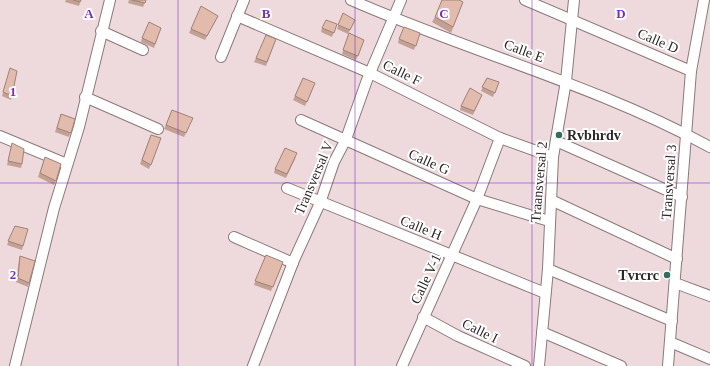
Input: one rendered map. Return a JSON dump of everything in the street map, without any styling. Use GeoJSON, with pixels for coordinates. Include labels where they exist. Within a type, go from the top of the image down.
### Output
{"type":"FeatureCollection","features":[{"type":"Feature","properties":{"kind":"street"},"geometry":{"type":"LineString","coordinates":[[15,366],[54,208],[110,0]]}},
{"type":"Feature","properties":{"kind":"street"},"geometry":{"type":"LineString","coordinates":[[222,57],[244,0]]}},
{"type":"Feature","properties":{"kind":"street","name":"Calle E"},"geometry":{"type":"LineString","coordinates":[[351,0],[393,18],[566,81],[686,134],[710,147]]}},
{"type":"Feature","properties":{"kind":"street","name":"Transversal V"},"geometry":{"type":"LineString","coordinates":[[253,366],[293,263],[320,203],[334,162],[346,139],[370,73],[401,0]]}},
{"type":"Feature","properties":{"kind":"street","name":"Calle D"},"geometry":{"type":"LineString","coordinates":[[525,0],[691,71]]}},
{"type":"Feature","properties":{"kind":"street","name":"Traansversal 2"},"geometry":{"type":"LineString","coordinates":[[539,366],[548,269],[553,157],[566,81],[574,0]]}},
{"type":"Feature","properties":{"kind":"street","name":"Transversal 3"},"geometry":{"type":"LineString","coordinates":[[668,366],[691,71],[704,0]]}},
{"type":"Feature","properties":{"kind":"street","name":"Calle F"},"geometry":{"type":"LineString","coordinates":[[237,16],[370,73],[500,138],[553,157]]}},
{"type":"Feature","properties":{"kind":"street"},"geometry":{"type":"LineString","coordinates":[[101,31],[143,50]]}},
{"type":"Feature","properties":{"kind":"street"},"geometry":{"type":"LineString","coordinates":[[85,97],[158,129]]}},
{"type":"Feature","properties":{"kind":"street","name":"Calle G"},"geometry":{"type":"LineString","coordinates":[[301,120],[477,199],[549,222]]}},
{"type":"Feature","properties":{"kind":"street"},"geometry":{"type":"LineString","coordinates":[[0,136],[67,164]]}},
{"type":"Feature","properties":{"kind":"street","name":"Calle V-1"},"geometry":{"type":"LineString","coordinates":[[402,366],[477,199],[500,138]]}},
{"type":"Feature","properties":{"kind":"street"},"geometry":{"type":"LineString","coordinates":[[556,141],[682,197]]}},
{"type":"Feature","properties":{"kind":"street","name":"Calle H"},"geometry":{"type":"LineString","coordinates":[[287,188],[320,203],[545,293]]}},
{"type":"Feature","properties":{"kind":"street"},"geometry":{"type":"LineString","coordinates":[[551,200],[677,259]]}},
{"type":"Feature","properties":{"kind":"street"},"geometry":{"type":"LineString","coordinates":[[234,237],[293,263]]}},
{"type":"Feature","properties":{"kind":"street"},"geometry":{"type":"LineString","coordinates":[[548,269],[672,321]]}},
{"type":"Feature","properties":{"kind":"street"},"geometry":{"type":"LineString","coordinates":[[675,283],[710,296]]}},
{"type":"Feature","properties":{"kind":"street","name":"Calle I"},"geometry":{"type":"LineString","coordinates":[[423,318],[458,336],[525,366]]}},
{"type":"Feature","properties":{"kind":"street"},"geometry":{"type":"LineString","coordinates":[[542,332],[621,366]]}},
{"type":"Feature","properties":{"kind":"street"},"geometry":{"type":"LineString","coordinates":[[670,342],[710,359]]}},
{"type":"Feature","properties":{"kind":"building"},"geometry":{"type":"Polygon","coordinates":[[[132,0],[146,0],[145,3],[132,0]]]}},
{"type":"Feature","properties":{"kind":"building"},"geometry":{"type":"Polygon","coordinates":[[[442,0],[459,0],[463,2],[453,27],[435,17],[442,0]]]}},
{"type":"Feature","properties":{"kind":"building"},"geometry":{"type":"Polygon","coordinates":[[[201,6],[218,16],[207,36],[191,29],[201,6]]]}},
{"type":"Feature","properties":{"kind":"building"},"geometry":{"type":"Polygon","coordinates":[[[343,13],[355,20],[350,30],[338,25],[343,13]]]}},
{"type":"Feature","properties":{"kind":"building"},"geometry":{"type":"Polygon","coordinates":[[[326,20],[337,24],[334,33],[322,28],[326,20]]]}},
{"type":"Feature","properties":{"kind":"building"},"geometry":{"type":"Polygon","coordinates":[[[149,22],[161,28],[155,44],[142,38],[149,22]]]}},
{"type":"Feature","properties":{"kind":"building"},"geometry":{"type":"Polygon","coordinates":[[[404,27],[420,33],[416,46],[399,39],[404,27]]]}},
{"type":"Feature","properties":{"kind":"building"},"geometry":{"type":"Polygon","coordinates":[[[349,33],[364,40],[358,56],[343,50],[349,33]]]}},
{"type":"Feature","properties":{"kind":"building"},"geometry":{"type":"Polygon","coordinates":[[[266,35],[276,39],[267,62],[256,58],[266,35]]]}},
{"type":"Feature","properties":{"kind":"building"},"geometry":{"type":"Polygon","coordinates":[[[10,68],[17,71],[12,96],[3,92],[10,68]]]}},
{"type":"Feature","properties":{"kind":"building"},"geometry":{"type":"Polygon","coordinates":[[[303,78],[315,83],[307,102],[295,96],[303,78]]]}},
{"type":"Feature","properties":{"kind":"building"},"geometry":{"type":"Polygon","coordinates":[[[487,78],[499,82],[495,93],[482,87],[487,78]]]}},
{"type":"Feature","properties":{"kind":"building"},"geometry":{"type":"Polygon","coordinates":[[[470,88],[482,95],[474,111],[461,106],[470,88]]]}},
{"type":"Feature","properties":{"kind":"building"},"geometry":{"type":"Polygon","coordinates":[[[172,110],[193,118],[186,133],[166,125],[172,110]]]}},
{"type":"Feature","properties":{"kind":"building"},"geometry":{"type":"Polygon","coordinates":[[[61,114],[75,119],[71,133],[57,128],[61,114]]]}},
{"type":"Feature","properties":{"kind":"building"},"geometry":{"type":"Polygon","coordinates":[[[151,135],[161,138],[151,165],[142,160],[151,135]]]}},
{"type":"Feature","properties":{"kind":"building"},"geometry":{"type":"Polygon","coordinates":[[[12,143],[24,149],[22,164],[8,161],[12,143]]]}},
{"type":"Feature","properties":{"kind":"building"},"geometry":{"type":"Polygon","coordinates":[[[285,148],[297,153],[287,174],[275,169],[285,148]]]}},
{"type":"Feature","properties":{"kind":"building"},"geometry":{"type":"Polygon","coordinates":[[[45,157],[61,164],[56,181],[40,173],[45,157]]]}},
{"type":"Feature","properties":{"kind":"building"},"geometry":{"type":"Polygon","coordinates":[[[15,226],[28,229],[23,246],[8,241],[15,226]]]}},
{"type":"Feature","properties":{"kind":"building"},"geometry":{"type":"Polygon","coordinates":[[[266,255],[283,262],[273,287],[255,281],[266,255]]]}},
{"type":"Feature","properties":{"kind":"building"},"geometry":{"type":"Polygon","coordinates":[[[20,256],[35,261],[29,283],[18,278],[20,256]]]}},
{"type":"Feature","properties":{"kind":"place","name":"Rvbhrdv"},"geometry":{"type":"Point","coordinates":[559,135]}},
{"type":"Feature","properties":{"kind":"place","name":"Tvrcrc"},"geometry":{"type":"Point","coordinates":[667,275]}}]}
